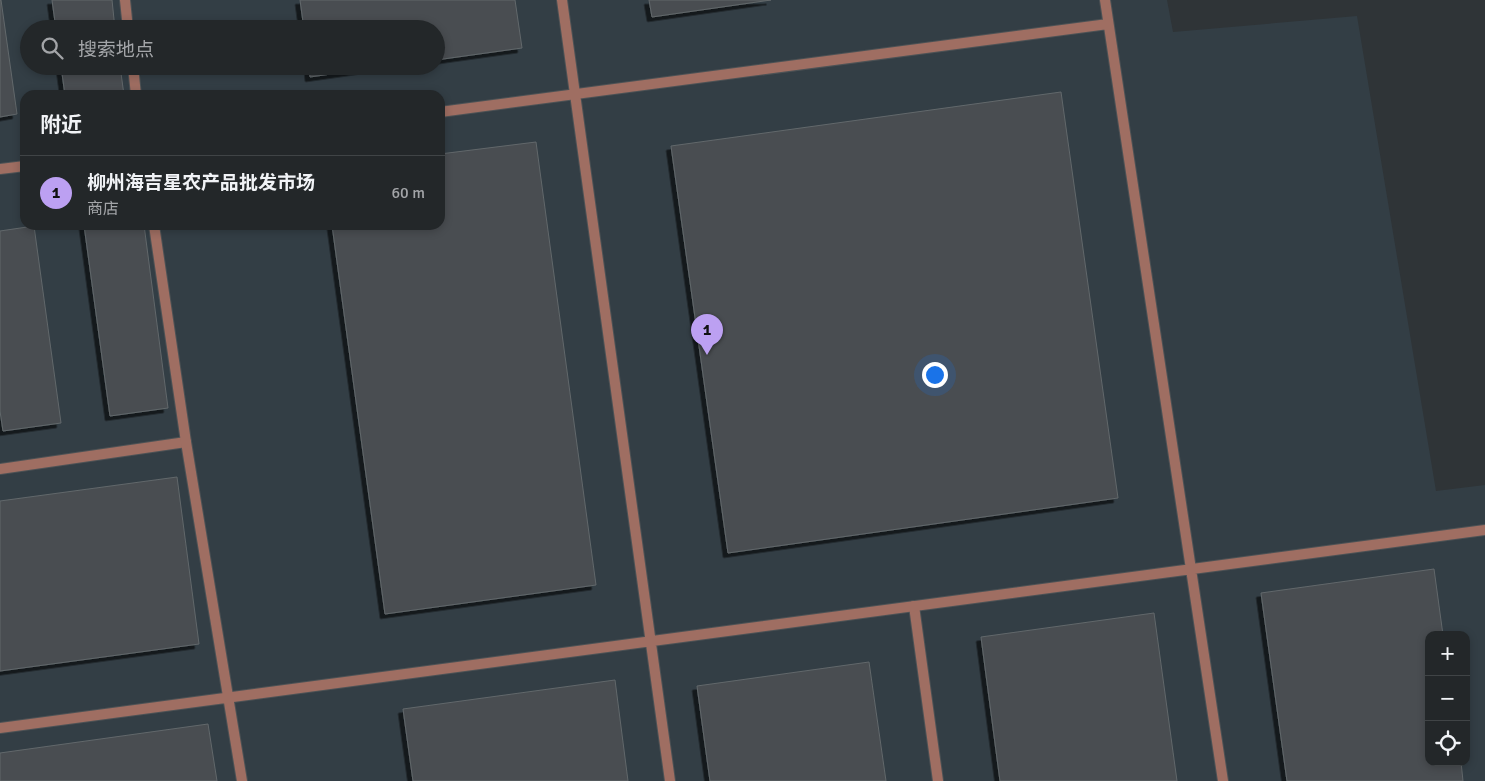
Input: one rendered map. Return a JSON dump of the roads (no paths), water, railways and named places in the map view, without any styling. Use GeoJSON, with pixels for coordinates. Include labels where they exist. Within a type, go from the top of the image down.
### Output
{"type":"FeatureCollection","features":[{"type":"Feature","properties":{"kind":"street"},"geometry":{"type":"LineString","coordinates":[[125,0],[127,20]]}},
{"type":"Feature","properties":{"kind":"street"},"geometry":{"type":"LineString","coordinates":[[562,0],[670,781]]}},
{"type":"Feature","properties":{"kind":"street"},"geometry":{"type":"LineString","coordinates":[[1105,0],[1223,781]]}},
{"type":"Feature","properties":{"kind":"street"},"geometry":{"type":"LineString","coordinates":[[445,111],[1108,24]]}},
{"type":"Feature","properties":{"kind":"street"},"geometry":{"type":"LineString","coordinates":[[134,75],[135,90]]}},
{"type":"Feature","properties":{"kind":"street"},"geometry":{"type":"LineString","coordinates":[[0,169],[20,167]]}},
{"type":"Feature","properties":{"kind":"street"},"geometry":{"type":"LineString","coordinates":[[155,230],[186,442],[242,781]]}},
{"type":"Feature","properties":{"kind":"street"},"geometry":{"type":"LineString","coordinates":[[0,469],[186,442]]}},
{"type":"Feature","properties":{"kind":"street"},"geometry":{"type":"LineString","coordinates":[[0,728],[1485,530]]}},
{"type":"Feature","properties":{"kind":"street"},"geometry":{"type":"LineString","coordinates":[[914,606],[938,781]]}},
{"type":"Feature","properties":{"kind":"place","name":"柳州海吉星农产品批发市场"},"geometry":{"type":"Point","coordinates":[707,355]}}]}
